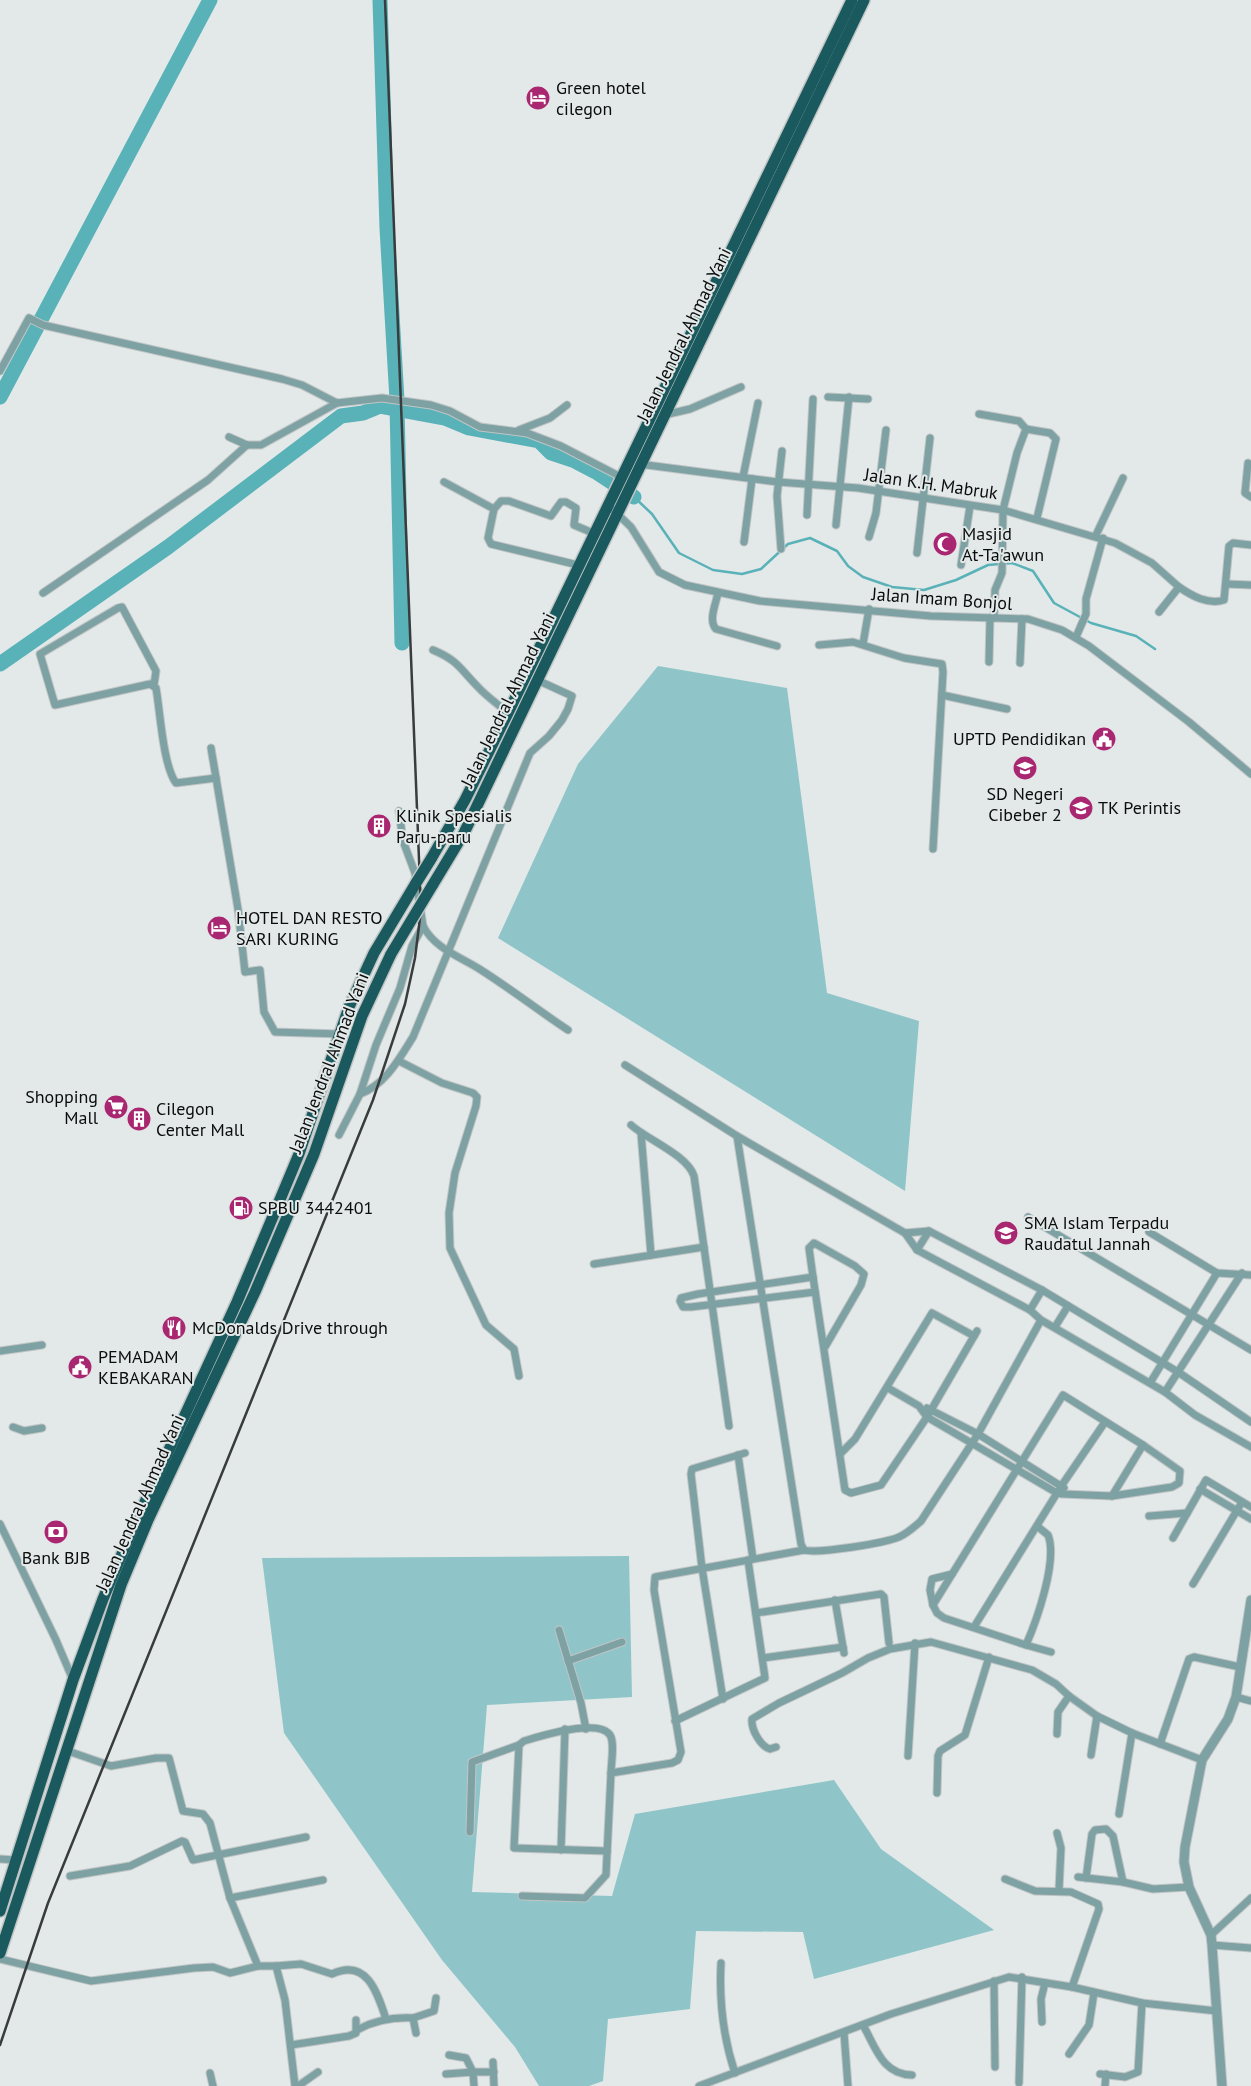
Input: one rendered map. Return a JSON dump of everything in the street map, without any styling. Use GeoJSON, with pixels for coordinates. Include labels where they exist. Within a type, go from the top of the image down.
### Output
{"type":"FeatureCollection","features":[{"type":"Feature","properties":{"kind":"highway","name":"Jalan Jendral Ahmad Yani"},"geometry":{"type":"LineString","coordinates":[[0,1911],[73,1680],[103,1599],[133,1528],[237,1302],[279,1202],[299,1154],[340,1034],[362,978],[465,800],[852,0]]}},
{"type":"Feature","properties":{"kind":"highway","name":"Jalan Jendral Ahmad Yani"},"geometry":{"type":"LineString","coordinates":[[0,1953],[65,1750],[128,1568],[148,1520],[259,1283],[314,1154],[362,1016],[391,954],[464,833],[864,0]]}},
{"type":"Feature","properties":{"kind":"street"},"geometry":{"type":"LineString","coordinates":[[0,371],[29,318],[43,325],[282,379],[302,385],[337,403]]}},
{"type":"Feature","properties":{"kind":"street"},"geometry":{"type":"LineString","coordinates":[[664,415],[690,409],[741,387]]}},
{"type":"Feature","properties":{"kind":"street"},"geometry":{"type":"LineString","coordinates":[[828,397],[868,399]]}},
{"type":"Feature","properties":{"kind":"street"},"geometry":{"type":"LineString","coordinates":[[836,525],[849,397]]}},
{"type":"Feature","properties":{"kind":"street"},"geometry":{"type":"LineString","coordinates":[[229,438],[247,445],[261,445],[337,403],[382,398],[431,405],[480,427],[516,431],[544,438],[620,478]]}},
{"type":"Feature","properties":{"kind":"street"},"geometry":{"type":"LineString","coordinates":[[807,515],[813,399]]}},
{"type":"Feature","properties":{"kind":"street"},"geometry":{"type":"LineString","coordinates":[[743,478],[758,403]]}},
{"type":"Feature","properties":{"kind":"street"},"geometry":{"type":"LineString","coordinates":[[516,431],[550,418],[567,405]]}},
{"type":"Feature","properties":{"kind":"street"},"geometry":{"type":"LineString","coordinates":[[979,414],[1019,421],[1026,429],[1050,433],[1056,439],[1037,518]]}},
{"type":"Feature","properties":{"kind":"street"},"geometry":{"type":"LineString","coordinates":[[989,662],[995,590],[1002,573],[1001,533],[1003,510],[1017,452],[1026,429]]}},
{"type":"Feature","properties":{"kind":"street"},"geometry":{"type":"LineString","coordinates":[[869,537],[876,512],[886,430]]}},
{"type":"Feature","properties":{"kind":"street"},"geometry":{"type":"LineString","coordinates":[[917,553],[930,438]]}},
{"type":"Feature","properties":{"kind":"street"},"geometry":{"type":"LineString","coordinates":[[43,593],[208,480],[247,445]]}},
{"type":"Feature","properties":{"kind":"street"},"geometry":{"type":"LineString","coordinates":[[781,549],[777,496],[782,451]]}},
{"type":"Feature","properties":{"kind":"street","name":"Jalan K.H. Mabruk"},"geometry":{"type":"LineString","coordinates":[[628,461],[743,478],[841,487],[1003,510],[1037,518],[1099,537],[1134,551],[1152,563],[1179,587],[1195,596],[1218,602],[1224,600],[1226,584]]}},
{"type":"Feature","properties":{"kind":"street"},"geometry":{"type":"LineString","coordinates":[[1248,463],[1245,493],[1251,497]]}},
{"type":"Feature","properties":{"kind":"street"},"geometry":{"type":"LineString","coordinates":[[1076,637],[1085,617],[1086,599],[1099,537],[1123,478]]}},
{"type":"Feature","properties":{"kind":"street"},"geometry":{"type":"LineString","coordinates":[[744,542],[752,479]]}},
{"type":"Feature","properties":{"kind":"street"},"geometry":{"type":"LineString","coordinates":[[444,482],[494,509]]}},
{"type":"Feature","properties":{"kind":"street"},"geometry":{"type":"LineString","coordinates":[[578,565],[491,544],[488,538],[494,509],[499,502],[509,501],[551,516],[561,502],[566,502],[576,508],[574,525],[593,533]]}},
{"type":"Feature","properties":{"kind":"street","name":"Jalan Imam Bonjol"},"geometry":{"type":"LineString","coordinates":[[607,504],[618,512],[631,527],[659,572],[685,585],[760,601],[869,609],[931,616],[1022,619],[1048,624],[1076,637],[1189,722],[1251,774]]}},
{"type":"Feature","properties":{"kind":"street"},"geometry":{"type":"LineString","coordinates":[[961,565],[970,506]]}},
{"type":"Feature","properties":{"kind":"street"},"geometry":{"type":"LineString","coordinates":[[1251,545],[1233,543],[1229,546],[1226,584],[1251,585]]}},
{"type":"Feature","properties":{"kind":"street"},"geometry":{"type":"LineString","coordinates":[[1159,612],[1179,587]]}},
{"type":"Feature","properties":{"kind":"street"},"geometry":{"type":"LineString","coordinates":[[718,593],[713,617],[716,629],[777,646]]}},
{"type":"Feature","properties":{"kind":"street"},"geometry":{"type":"LineString","coordinates":[[154,685],[150,684],[55,705],[40,654],[122,607],[156,671],[154,685],[167,762],[172,778],[176,783],[182,784],[216,778]]}},
{"type":"Feature","properties":{"kind":"street"},"geometry":{"type":"LineString","coordinates":[[863,644],[869,609]]}},
{"type":"Feature","properties":{"kind":"street"},"geometry":{"type":"LineString","coordinates":[[1020,664],[1022,619]]}},
{"type":"Feature","properties":{"kind":"street"},"geometry":{"type":"LineString","coordinates":[[819,645],[845,642],[863,644],[904,658],[942,664],[942,695],[933,849]]}},
{"type":"Feature","properties":{"kind":"street"},"geometry":{"type":"LineString","coordinates":[[433,650],[449,656],[461,666],[477,687],[508,713]]}},
{"type":"Feature","properties":{"kind":"street"},"geometry":{"type":"LineString","coordinates":[[360,1094],[378,1084],[399,1062],[413,1036],[530,753],[549,736],[562,720],[571,703],[572,696],[537,680]]}},
{"type":"Feature","properties":{"kind":"street"},"geometry":{"type":"LineString","coordinates":[[942,695],[1007,709]]}},
{"type":"Feature","properties":{"kind":"street"},"geometry":{"type":"LineString","coordinates":[[211,748],[238,909],[245,972],[260,970],[264,1012],[268,1023],[274,1032],[340,1034]]}},
{"type":"Feature","properties":{"kind":"street"},"geometry":{"type":"LineString","coordinates":[[399,810],[403,842],[414,873],[423,926],[432,940],[482,971],[568,1030]]}},
{"type":"Feature","properties":{"kind":"street"},"geometry":{"type":"LineString","coordinates":[[339,1135],[360,1094],[376,1045],[400,988],[412,946],[423,926]]}},
{"type":"Feature","properties":{"kind":"street"},"geometry":{"type":"LineString","coordinates":[[399,1062],[442,1083],[473,1093],[477,1097],[476,1106],[454,1173],[449,1213],[450,1248],[486,1325],[514,1349],[519,1376]]}},
{"type":"Feature","properties":{"kind":"street"},"geometry":{"type":"LineString","coordinates":[[625,1065],[737,1136],[905,1233],[917,1250],[1030,1310],[1041,1320],[1165,1392],[1196,1415],[1250,1443]]}},
{"type":"Feature","properties":{"kind":"street"},"geometry":{"type":"LineString","coordinates":[[631,1125],[683,1161],[692,1170],[729,1426]]}},
{"type":"Feature","properties":{"kind":"street"},"geometry":{"type":"LineString","coordinates":[[641,1133],[652,1255]]}},
{"type":"Feature","properties":{"kind":"street"},"geometry":{"type":"LineString","coordinates":[[737,1136],[801,1544],[804,1550]]}},
{"type":"Feature","properties":{"kind":"street"},"geometry":{"type":"LineString","coordinates":[[1028,1217],[1251,1350]]}},
{"type":"Feature","properties":{"kind":"street"},"geometry":{"type":"LineString","coordinates":[[905,1233],[929,1231],[1042,1290],[1178,1372],[1251,1422]]}},
{"type":"Feature","properties":{"kind":"street"},"geometry":{"type":"LineString","coordinates":[[917,1250],[929,1231]]}},
{"type":"Feature","properties":{"kind":"street"},"geometry":{"type":"LineString","coordinates":[[1149,1232],[1217,1274],[1251,1274]]}},
{"type":"Feature","properties":{"kind":"street"},"geometry":{"type":"LineString","coordinates":[[825,1347],[861,1285],[864,1274],[855,1266],[814,1243],[809,1248],[813,1277],[825,1347],[840,1454],[846,1492],[851,1493],[880,1485],[927,1417],[976,1334],[932,1312],[888,1388],[855,1439],[840,1454]]}},
{"type":"Feature","properties":{"kind":"street"},"geometry":{"type":"LineString","coordinates":[[594,1264],[704,1247]]}},
{"type":"Feature","properties":{"kind":"street"},"geometry":{"type":"LineString","coordinates":[[1165,1392],[1242,1273]]}},
{"type":"Feature","properties":{"kind":"street"},"geometry":{"type":"LineString","coordinates":[[1150,1384],[1217,1274]]}},
{"type":"Feature","properties":{"kind":"street"},"geometry":{"type":"LineString","coordinates":[[813,1277],[709,1292],[688,1296],[680,1301],[683,1307],[816,1292]]}},
{"type":"Feature","properties":{"kind":"street"},"geometry":{"type":"LineString","coordinates":[[1030,1310],[1042,1290]]}},
{"type":"Feature","properties":{"kind":"street"},"geometry":{"type":"LineString","coordinates":[[1056,1327],[1068,1306]]}},
{"type":"Feature","properties":{"kind":"street"},"geometry":{"type":"LineString","coordinates":[[611,1773],[672,1763],[678,1760],[681,1752],[654,1582],[659,1575],[804,1550],[816,1552],[879,1542],[898,1538],[912,1529],[921,1521],[974,1442],[1041,1320]]}},
{"type":"Feature","properties":{"kind":"street"},"geometry":{"type":"LineString","coordinates":[[0,1351],[42,1345]]}},
{"type":"Feature","properties":{"kind":"street"},"geometry":{"type":"LineString","coordinates":[[888,1388],[919,1406],[932,1408],[978,1434],[1062,1486],[1069,1494]]}},
{"type":"Feature","properties":{"kind":"street"},"geometry":{"type":"LineString","coordinates":[[919,1406],[927,1417],[974,1442],[1019,1470],[1057,1493],[1112,1496],[1172,1487],[1179,1483],[1181,1477],[1178,1469],[1143,1444],[1105,1422],[1065,1392],[1024,1462],[1019,1470],[952,1574],[933,1606]]}},
{"type":"Feature","properties":{"kind":"street"},"geometry":{"type":"LineString","coordinates":[[974,1627],[1057,1493],[1105,1422]]}},
{"type":"Feature","properties":{"kind":"street"},"geometry":{"type":"LineString","coordinates":[[13,1427],[24,1431],[42,1428]]}},
{"type":"Feature","properties":{"kind":"street"},"geometry":{"type":"LineString","coordinates":[[1112,1496],[1143,1444]]}},
{"type":"Feature","properties":{"kind":"street"},"geometry":{"type":"LineString","coordinates":[[675,1721],[723,1699],[765,1678],[764,1658],[756,1613],[750,1560],[742,1454],[692,1469],[693,1503],[723,1699]]}},
{"type":"Feature","properties":{"kind":"street"},"geometry":{"type":"LineString","coordinates":[[1173,1538],[1206,1480],[1251,1507]]}},
{"type":"Feature","properties":{"kind":"street"},"geometry":{"type":"LineString","coordinates":[[1200,1489],[1251,1519]]}},
{"type":"Feature","properties":{"kind":"street"},"geometry":{"type":"LineString","coordinates":[[1192,1584],[1242,1502]]}},
{"type":"Feature","properties":{"kind":"street"},"geometry":{"type":"LineString","coordinates":[[1150,1516],[1187,1513]]}},
{"type":"Feature","properties":{"kind":"street"},"geometry":{"type":"LineString","coordinates":[[0,1524],[56,1640],[73,1680]]}},
{"type":"Feature","properties":{"kind":"street"},"geometry":{"type":"LineString","coordinates":[[1026,1645],[1040,1610],[1052,1553],[1048,1535],[1037,1526]]}},
{"type":"Feature","properties":{"kind":"street"},"geometry":{"type":"LineString","coordinates":[[952,1574],[932,1579],[930,1590],[933,1606],[937,1613],[944,1618],[1051,1652]]}},
{"type":"Feature","properties":{"kind":"street"},"geometry":{"type":"LineString","coordinates":[[756,1613],[881,1594],[884,1597],[889,1643]]}},
{"type":"Feature","properties":{"kind":"street"},"geometry":{"type":"LineString","coordinates":[[764,1658],[843,1650],[835,1600]]}},
{"type":"Feature","properties":{"kind":"street"},"geometry":{"type":"LineString","coordinates":[[1222,2086],[1211,1935],[1189,1887],[1184,1862],[1202,1760],[1228,1719],[1236,1697],[1251,1600]]}},
{"type":"Feature","properties":{"kind":"street"},"geometry":{"type":"LineString","coordinates":[[559,1630],[586,1729]]}},
{"type":"Feature","properties":{"kind":"street"},"geometry":{"type":"LineString","coordinates":[[568,1661],[622,1642]]}},
{"type":"Feature","properties":{"kind":"street"},"geometry":{"type":"LineString","coordinates":[[776,1747],[770,1749],[764,1746],[751,1724],[752,1719],[779,1702],[842,1673],[868,1658],[915,1643],[931,1642],[989,1656],[1032,1670],[1056,1684],[1069,1696],[1098,1716],[1132,1733],[1202,1760]]}},
{"type":"Feature","properties":{"kind":"street"},"geometry":{"type":"LineString","coordinates":[[908,1756],[915,1643]]}},
{"type":"Feature","properties":{"kind":"street"},"geometry":{"type":"LineString","coordinates":[[937,1793],[938,1756],[944,1746],[966,1735],[989,1656]]}},
{"type":"Feature","properties":{"kind":"street"},"geometry":{"type":"LineString","coordinates":[[1160,1744],[1189,1659],[1194,1657],[1240,1667]]}},
{"type":"Feature","properties":{"kind":"street"},"geometry":{"type":"LineString","coordinates":[[1057,1734],[1058,1712],[1069,1696]]}},
{"type":"Feature","properties":{"kind":"street"},"geometry":{"type":"LineString","coordinates":[[1236,1697],[1251,1702]]}},
{"type":"Feature","properties":{"kind":"street"},"geometry":{"type":"LineString","coordinates":[[1091,1756],[1098,1716]]}},
{"type":"Feature","properties":{"kind":"street"},"geometry":{"type":"LineString","coordinates":[[560,1850],[565,1729]]}},
{"type":"Feature","properties":{"kind":"street"},"geometry":{"type":"LineString","coordinates":[[470,1832],[472,1762],[520,1745],[524,1740],[565,1729],[603,1730],[610,1734],[612,1739],[606,1876],[585,1898],[522,1896]]}},
{"type":"Feature","properties":{"kind":"street"},"geometry":{"type":"LineString","coordinates":[[1119,1814],[1132,1733]]}},
{"type":"Feature","properties":{"kind":"street"},"geometry":{"type":"LineString","coordinates":[[520,1745],[514,1848],[607,1851]]}},
{"type":"Feature","properties":{"kind":"street"},"geometry":{"type":"LineString","coordinates":[[65,1750],[111,1766],[167,1757],[182,1808],[187,1813],[199,1812],[207,1817],[230,1898],[258,1966]]}},
{"type":"Feature","properties":{"kind":"street"},"geometry":{"type":"LineString","coordinates":[[1086,1878],[1092,1834],[1096,1830],[1106,1829],[1113,1836],[1124,1882]]}},
{"type":"Feature","properties":{"kind":"street"},"geometry":{"type":"LineString","coordinates":[[1057,1833],[1061,1848],[1059,1890]]}},
{"type":"Feature","properties":{"kind":"street"},"geometry":{"type":"LineString","coordinates":[[70,1876],[130,1866],[182,1841],[185,1842],[192,1860],[219,1857],[306,1837]]}},
{"type":"Feature","properties":{"kind":"street"},"geometry":{"type":"LineString","coordinates":[[0,1859],[15,1860]]}},
{"type":"Feature","properties":{"kind":"street"},"geometry":{"type":"LineString","coordinates":[[1078,1877],[1124,1882],[1153,1888],[1189,1887]]}},
{"type":"Feature","properties":{"kind":"street"},"geometry":{"type":"LineString","coordinates":[[1005,1879],[1035,1891],[1059,1890],[1071,1892],[1098,1904],[1099,1909],[1072,1987]]}},
{"type":"Feature","properties":{"kind":"street"},"geometry":{"type":"LineString","coordinates":[[230,1898],[322,1880]]}},
{"type":"Feature","properties":{"kind":"street"},"geometry":{"type":"LineString","coordinates":[[1211,1935],[1251,1898]]}},
{"type":"Feature","properties":{"kind":"street"},"geometry":{"type":"LineString","coordinates":[[1212,1945],[1251,1948]]}},
{"type":"Feature","properties":{"kind":"street"},"geometry":{"type":"LineString","coordinates":[[0,1959],[91,1981],[194,1968],[213,1968],[230,1973],[258,1966],[301,1964],[332,1974],[341,1970],[354,1969],[362,1972],[380,2001],[386,2019]]}},
{"type":"Feature","properties":{"kind":"street"},"geometry":{"type":"LineString","coordinates":[[721,1963],[722,2020],[728,2051],[735,2073]]}},
{"type":"Feature","properties":{"kind":"street"},"geometry":{"type":"LineString","coordinates":[[276,1966],[285,2000],[296,2086],[318,2072]]}},
{"type":"Feature","properties":{"kind":"street"},"geometry":{"type":"LineString","coordinates":[[699,2086],[923,2003],[994,1981],[1022,1977],[1142,2003],[1217,2011]]}},
{"type":"Feature","properties":{"kind":"street"},"geometry":{"type":"LineString","coordinates":[[1019,2083],[1022,1977]]}},
{"type":"Feature","properties":{"kind":"street"},"geometry":{"type":"LineString","coordinates":[[994,1981],[995,2067]]}},
{"type":"Feature","properties":{"kind":"street"},"geometry":{"type":"LineString","coordinates":[[1042,2022],[1041,1999],[1045,1983]]}},
{"type":"Feature","properties":{"kind":"street"},"geometry":{"type":"LineString","coordinates":[[1069,2054],[1089,2025],[1094,1993]]}},
{"type":"Feature","properties":{"kind":"street"},"geometry":{"type":"LineString","coordinates":[[291,2045],[349,2036],[374,2021],[413,2018],[434,2010],[436,1998]]}},
{"type":"Feature","properties":{"kind":"street"},"geometry":{"type":"LineString","coordinates":[[1105,2086],[1103,2074],[1125,2076],[1138,2072],[1142,2003]]}},
{"type":"Feature","properties":{"kind":"street"},"geometry":{"type":"LineString","coordinates":[[413,2018],[416,2032]]}},
{"type":"Feature","properties":{"kind":"street"},"geometry":{"type":"LineString","coordinates":[[356,2020],[357,2030]]}},
{"type":"Feature","properties":{"kind":"street"},"geometry":{"type":"LineString","coordinates":[[863,2025],[878,2055],[888,2067],[899,2075],[912,2075]]}},
{"type":"Feature","properties":{"kind":"street"},"geometry":{"type":"LineString","coordinates":[[844,2033],[848,2086]]}},
{"type":"Feature","properties":{"kind":"street"},"geometry":{"type":"LineString","coordinates":[[450,2056],[466,2058],[473,2072],[474,2086]]}},
{"type":"Feature","properties":{"kind":"street"},"geometry":{"type":"LineString","coordinates":[[493,2062],[494,2086]]}},
{"type":"Feature","properties":{"kind":"street"},"geometry":{"type":"LineString","coordinates":[[446,2074],[494,2072]]}},
{"type":"Feature","properties":{"kind":"street"},"geometry":{"type":"LineString","coordinates":[[210,2073],[213,2086]]}},
{"type":"Feature","properties":{"kind":"shaded area"},"geometry":{"type":"Polygon","coordinates":[[[658,666],[787,688],[827,993],[919,1021],[905,1191],[498,938],[578,764],[658,666]]]}},
{"type":"Feature","properties":{"kind":"shaded area"},"geometry":{"type":"Polygon","coordinates":[[[629,1556],[632,1697],[487,1705],[472,1892],[612,1896],[635,1814],[834,1780],[881,1849],[994,1930],[814,1979],[803,1932],[696,1931],[690,2009],[608,2019],[603,2081],[589,2086],[539,2086],[515,2047],[442,1960],[284,1733],[262,1558],[629,1556]]]}},
{"type":"Feature","properties":{"kind":"waterway"},"geometry":{"type":"LineString","coordinates":[[0,397],[210,0]]}},
{"type":"Feature","properties":{"kind":"waterway"},"geometry":{"type":"LineString","coordinates":[[380,0],[387,228],[397,400]]}},
{"type":"Feature","properties":{"kind":"waterway"},"geometry":{"type":"LineString","coordinates":[[397,404],[402,643]]}},
{"type":"Feature","properties":{"kind":"waterway"},"geometry":{"type":"LineString","coordinates":[[0,664],[168,547],[341,416],[363,413],[380,406],[445,418],[469,428],[539,441],[551,453],[575,461],[596,472],[634,497]]}},
{"type":"Feature","properties":{"kind":"waterway"},"geometry":{"type":"LineString","coordinates":[[634,497],[652,514],[679,553],[713,570],[742,574],[761,569],[788,544],[810,538],[837,551],[848,566],[863,577],[892,587],[924,590],[956,580],[988,565],[1012,563],[1033,571],[1054,603],[1091,623],[1136,636],[1155,649]]}},
{"type":"Feature","properties":{"kind":"railway"},"geometry":{"type":"LineString","coordinates":[[0,2045],[48,1903],[373,1100],[405,1004],[415,958],[421,910],[385,0]]}},
{"type":"Feature","properties":{"kind":"place","name":"Green hotel cilegon"},"geometry":{"type":"Point","coordinates":[538,98]}},
{"type":"Feature","properties":{"kind":"place","name":"Masjid At-Ta'awun"},"geometry":{"type":"Point","coordinates":[945,544]}},
{"type":"Feature","properties":{"kind":"place","name":"UPTD Pendidikan"},"geometry":{"type":"Point","coordinates":[1104,739]}},
{"type":"Feature","properties":{"kind":"place","name":"SD Negeri Cibeber 2"},"geometry":{"type":"Point","coordinates":[1025,768]}},
{"type":"Feature","properties":{"kind":"place","name":"TK Perintis"},"geometry":{"type":"Point","coordinates":[1081,808]}},
{"type":"Feature","properties":{"kind":"place","name":"Klinik Spesialis Paru-paru"},"geometry":{"type":"Point","coordinates":[379,826]}},
{"type":"Feature","properties":{"kind":"place","name":"HOTEL DAN RESTO SARI KURING"},"geometry":{"type":"Point","coordinates":[219,928]}},
{"type":"Feature","properties":{"kind":"place","name":"Shopping Mall"},"geometry":{"type":"Point","coordinates":[116,1107]}},
{"type":"Feature","properties":{"kind":"place","name":"Cilegon Center Mall"},"geometry":{"type":"Point","coordinates":[139,1119]}},
{"type":"Feature","properties":{"kind":"place","name":"SPBU 3442401"},"geometry":{"type":"Point","coordinates":[241,1208]}},
{"type":"Feature","properties":{"kind":"place","name":"SMA Islam Terpadu Raudatul Jannah"},"geometry":{"type":"Point","coordinates":[1006,1233]}},
{"type":"Feature","properties":{"kind":"place","name":"McDonalds Drive through"},"geometry":{"type":"Point","coordinates":[174,1328]}},
{"type":"Feature","properties":{"kind":"place","name":"PEMADAM KEBAKARAN"},"geometry":{"type":"Point","coordinates":[80,1367]}},
{"type":"Feature","properties":{"kind":"place","name":"Bank BJB"},"geometry":{"type":"Point","coordinates":[56,1532]}}]}
